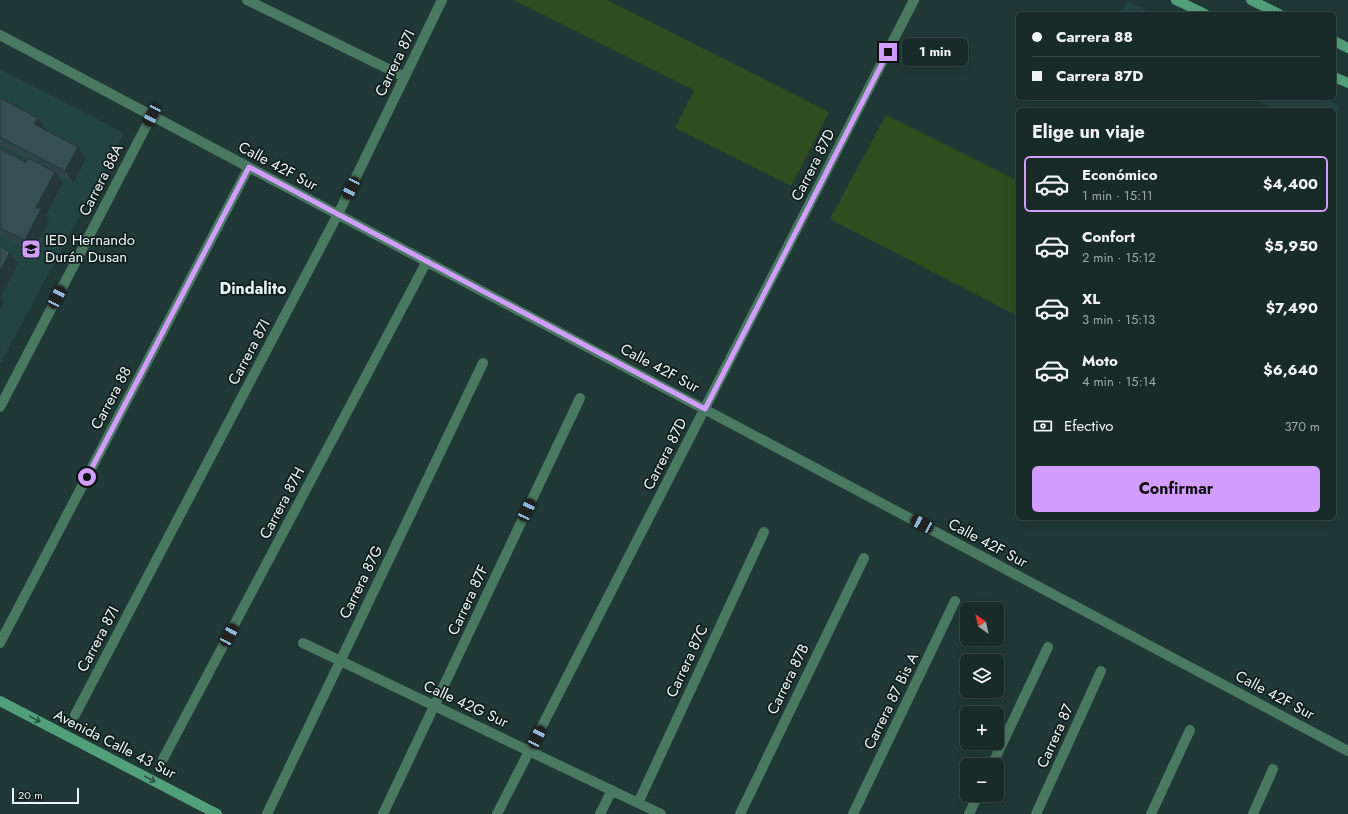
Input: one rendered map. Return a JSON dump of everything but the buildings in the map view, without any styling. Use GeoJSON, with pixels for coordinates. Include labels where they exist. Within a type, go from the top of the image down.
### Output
{"type":"FeatureCollection","features":[{"type":"Feature","properties":{"kind":"main road"},"geometry":{"type":"LineString","coordinates":[[1176,0],[1201,12]]}},
{"type":"Feature","properties":{"kind":"main road"},"geometry":{"type":"LineString","coordinates":[[1251,0],[1275,12]]}},
{"type":"Feature","properties":{"kind":"main road"},"geometry":{"type":"LineString","coordinates":[[1336,42],[1348,48]]}},
{"type":"Feature","properties":{"kind":"main road"},"geometry":{"type":"LineString","coordinates":[[1336,78],[1348,83]]}},
{"type":"Feature","properties":{"kind":"main road","name":"Avenida Calle 43 Sur"},"geometry":{"type":"LineString","coordinates":[[0,701],[217,814]]}},
{"type":"Feature","properties":{"kind":"street"},"geometry":{"type":"LineString","coordinates":[[247,0],[405,77]]}},
{"type":"Feature","properties":{"kind":"street","name":"Carrera 87I"},"geometry":{"type":"LineString","coordinates":[[75,715],[338,214],[442,0]]}},
{"type":"Feature","properties":{"kind":"street","name":"Carrera 87D"},"geometry":{"type":"LineString","coordinates":[[497,814],[914,0]]}},
{"type":"Feature","properties":{"kind":"street","name":"Calle 42F Sur"},"geometry":{"type":"LineString","coordinates":[[0,35],[1348,751]]}},
{"type":"Feature","properties":{"kind":"street","name":"Carrera 88A"},"geometry":{"type":"LineString","coordinates":[[0,407],[152,115]]}},
{"type":"Feature","properties":{"kind":"street","name":"Carrera 88"},"geometry":{"type":"LineString","coordinates":[[0,643],[249,167]]}},
{"type":"Feature","properties":{"kind":"street","name":"Carrera 87H"},"geometry":{"type":"LineString","coordinates":[[163,759],[427,261]]}},
{"type":"Feature","properties":{"kind":"street","name":"Carrera 87G"},"geometry":{"type":"LineString","coordinates":[[267,814],[483,363]]}},
{"type":"Feature","properties":{"kind":"street","name":"Carrera 87F"},"geometry":{"type":"LineString","coordinates":[[383,814],[580,398]]}},
{"type":"Feature","properties":{"kind":"street","name":"Carrera 87C"},"geometry":{"type":"LineString","coordinates":[[638,803],[764,532]]}},
{"type":"Feature","properties":{"kind":"street","name":"Carrera 87B"},"geometry":{"type":"LineString","coordinates":[[740,814],[864,558]]}},
{"type":"Feature","properties":{"kind":"street","name":"Carrera 87 Bis A"},"geometry":{"type":"LineString","coordinates":[[853,814],[955,601]]}},
{"type":"Feature","properties":{"kind":"street","name":"Calle 42G Sur"},"geometry":{"type":"LineString","coordinates":[[302,642],[661,814]]}},
{"type":"Feature","properties":{"kind":"street"},"geometry":{"type":"LineString","coordinates":[[995,758],[1048,647]]}},
{"type":"Feature","properties":{"kind":"street","name":"Carrera 87"},"geometry":{"type":"LineString","coordinates":[[1036,814],[1101,671]]}},
{"type":"Feature","properties":{"kind":"street"},"geometry":{"type":"LineString","coordinates":[[1151,814],[1190,730]]}},
{"type":"Feature","properties":{"kind":"street"},"geometry":{"type":"LineString","coordinates":[[1253,814],[1273,769]]}},
{"type":"Feature","properties":{"kind":"street"},"geometry":{"type":"LineString","coordinates":[[600,814],[612,790]]}},
{"type":"Feature","properties":{"kind":"street"},"geometry":{"type":"LineString","coordinates":[[969,814],[975,802]]}},
{"type":"Feature","properties":{"kind":"shaded area"},"geometry":{"type":"Polygon","coordinates":[[[1127,1],[1150,12],[1121,12],[1127,1]]]}},
{"type":"Feature","properties":{"kind":"shaded area","name":"IED Hernando Durán Dusan"},"geometry":{"type":"Polygon","coordinates":[[[0,69],[124,133],[0,364],[0,69]]]}},
{"type":"Feature","properties":{"kind":"shaded area"},"geometry":{"type":"Polygon","coordinates":[[[1255,100],[1329,100],[1340,106],[1336,114],[1336,108],[1271,108],[1255,100]]]}},
{"type":"Feature","properties":{"kind":"green space"},"geometry":{"type":"Polygon","coordinates":[[[514,0],[607,0],[829,112],[791,186],[675,128],[694,90],[514,0]]]}},
{"type":"Feature","properties":{"kind":"green space"},"geometry":{"type":"Polygon","coordinates":[[[886,115],[1016,180],[1016,315],[830,219],[886,115]]]}},
{"type":"Feature","properties":{"kind":"place","name":"IED Hernando Durán Dusan"},"geometry":{"type":"Point","coordinates":[31,249]}},
{"type":"Feature","properties":{"kind":"district","name":"Dindalito"},"geometry":{"type":"Point","coordinates":[253,288]}},
{"type":"Feature","properties":{"kind":"route"},"geometry":{"type":"LineString","coordinates":[[87,477],[249,167],[705,409],[888,52]]}}]}
